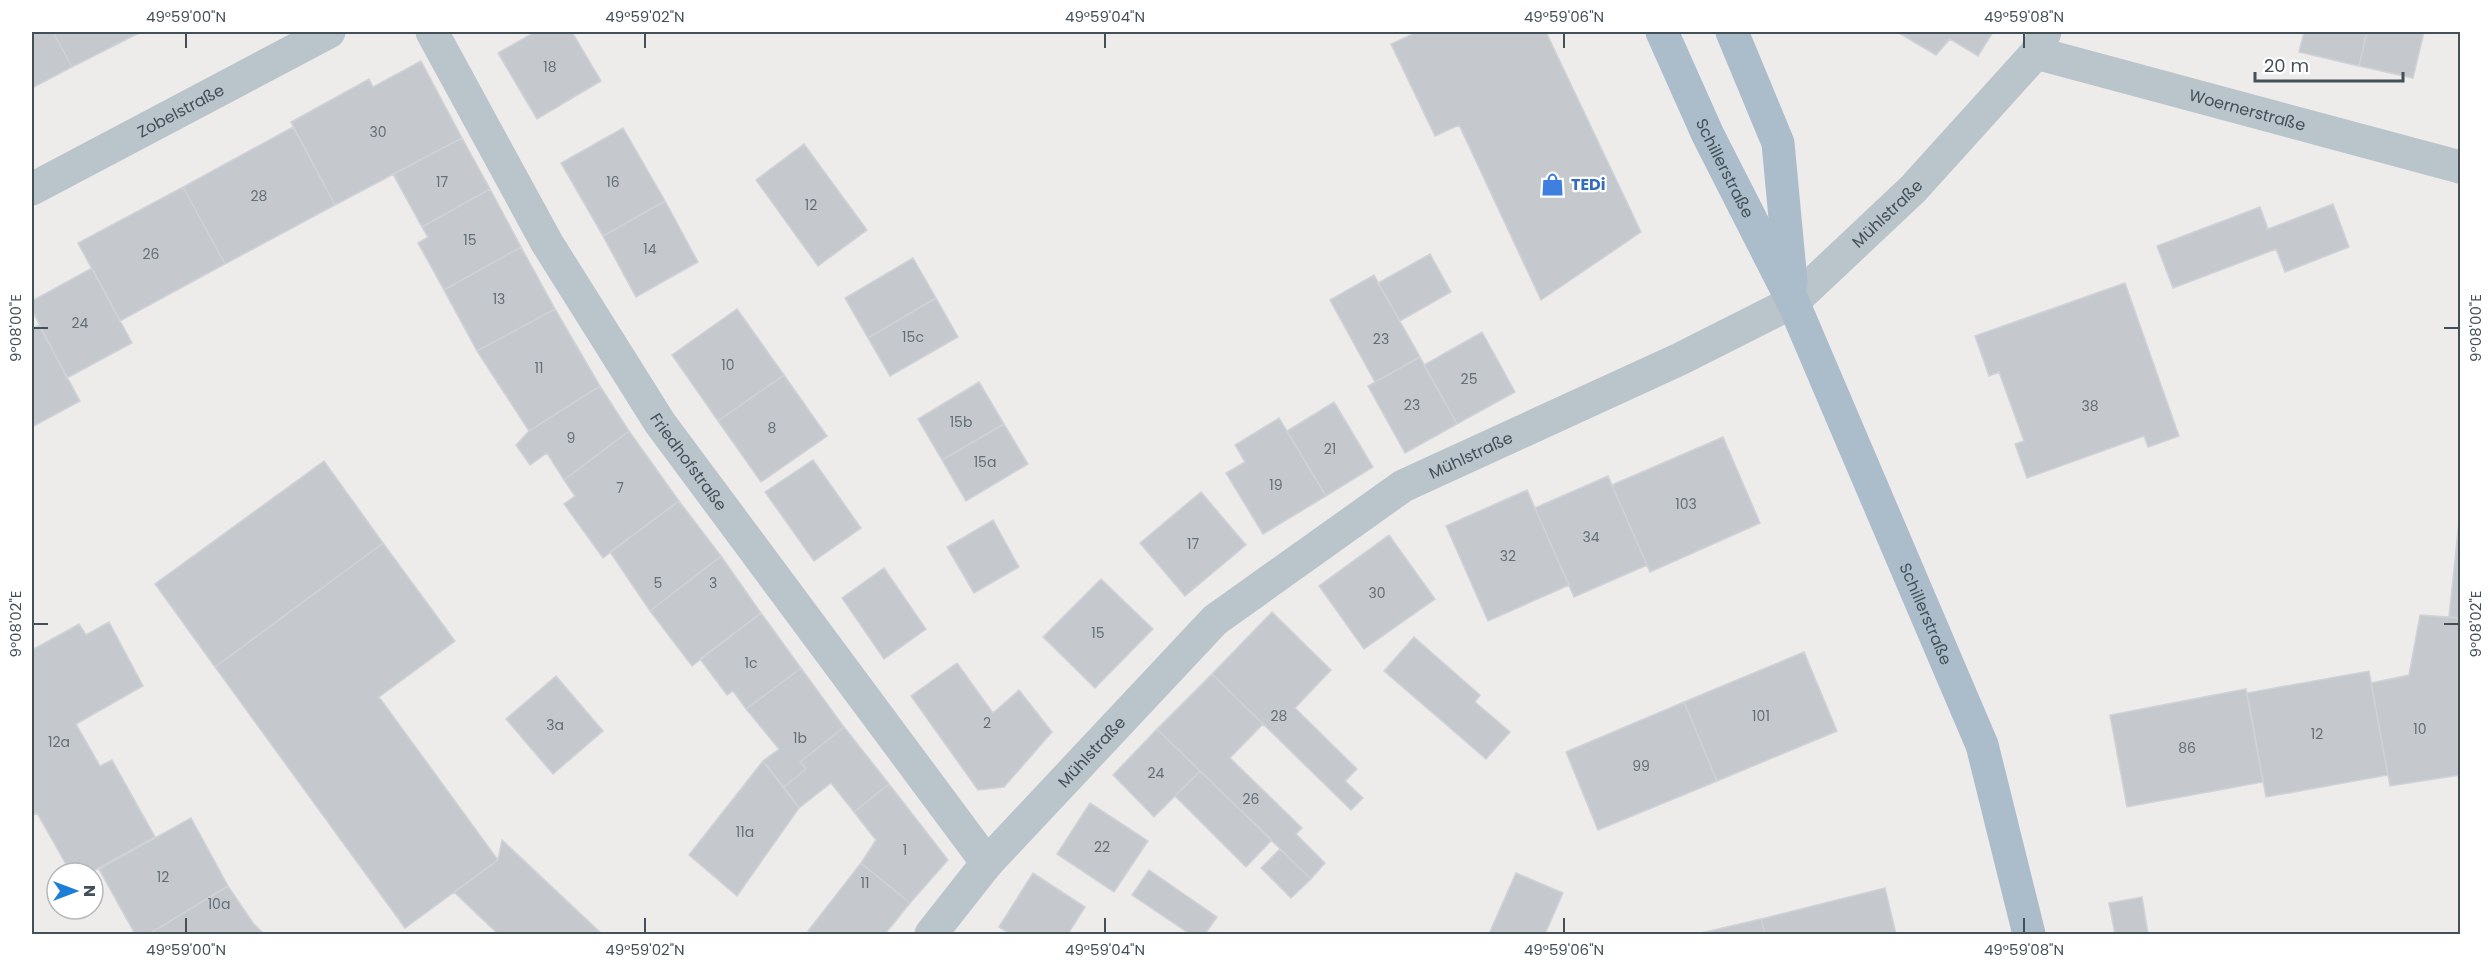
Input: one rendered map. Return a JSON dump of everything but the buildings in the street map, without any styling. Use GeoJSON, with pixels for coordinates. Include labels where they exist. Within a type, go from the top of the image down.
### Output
{"type":"FeatureCollection","features":[{"type":"Feature","properties":{"kind":"main road","name":"Schillerstraße"},"geometry":{"type":"LineString","coordinates":[[1662,32],[1707,135],[1726,167],[1793,302],[1982,745],[2029,934]]}},
{"type":"Feature","properties":{"kind":"main road","name":"Schillerstraße"},"geometry":{"type":"LineString","coordinates":[[1732,32],[1778,143],[1793,302]]}},
{"type":"Feature","properties":{"kind":"street","name":"Zobelstraße"},"geometry":{"type":"LineString","coordinates":[[32,189],[329,32]]}},
{"type":"Feature","properties":{"kind":"street","name":"Friedhofstraße"},"geometry":{"type":"LineString","coordinates":[[432,32],[547,243],[660,423],[987,863]]}},
{"type":"Feature","properties":{"kind":"street","name":"Mühlstraße"},"geometry":{"type":"LineString","coordinates":[[931,934],[987,863],[1215,620],[1403,486],[1680,359],[1793,302],[1913,189],[2040,42]]}},
{"type":"Feature","properties":{"kind":"street","name":"Woernerstraße"},"geometry":{"type":"LineString","coordinates":[[2040,42],[2460,167]]}},
{"type":"Feature","properties":{"kind":"place","name":"TEDi"},"geometry":{"type":"Point","coordinates":[1553,184]}}]}
